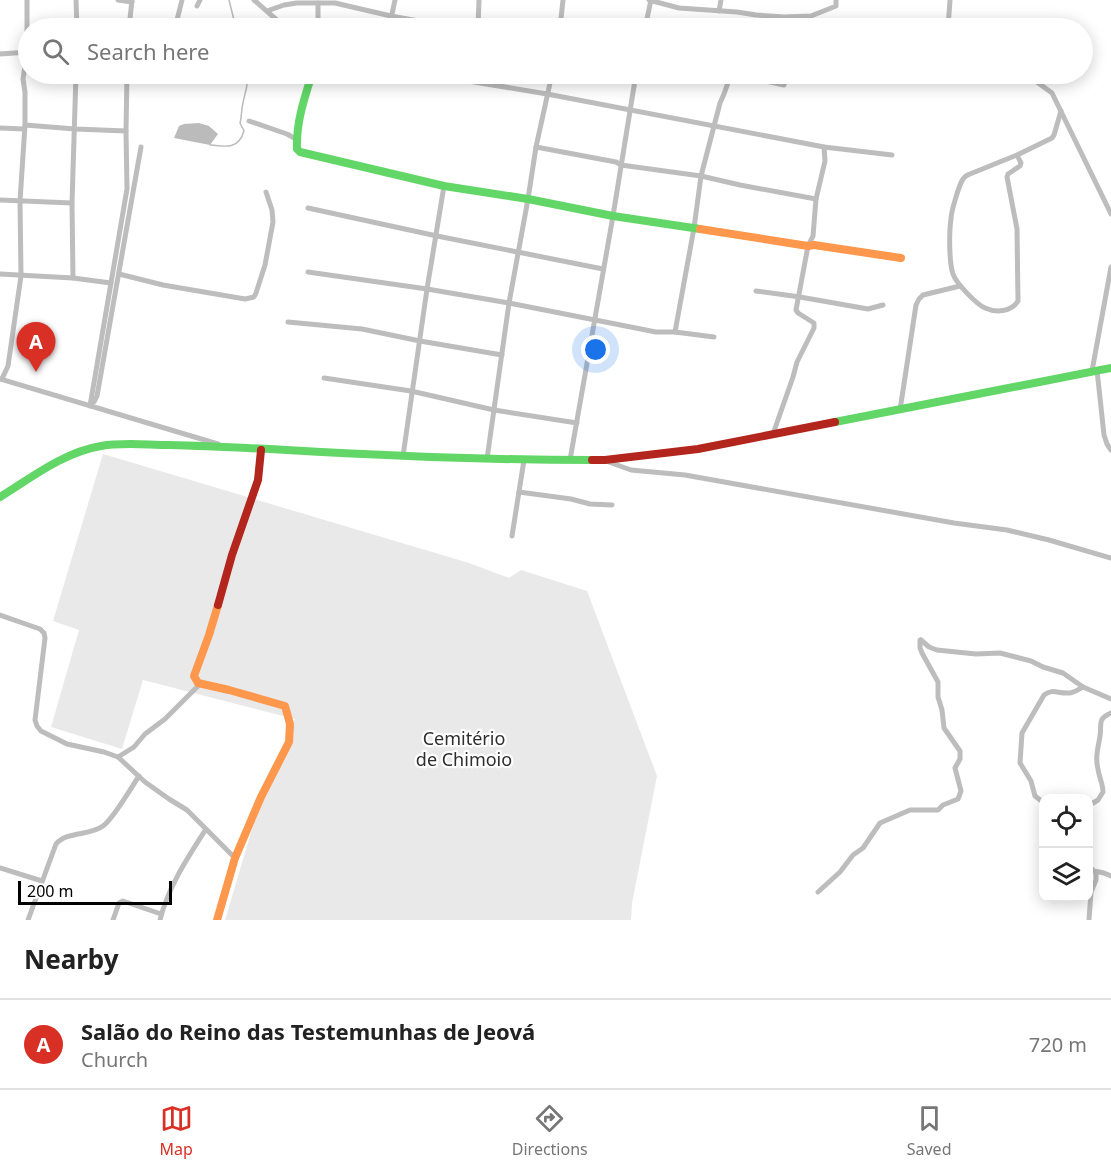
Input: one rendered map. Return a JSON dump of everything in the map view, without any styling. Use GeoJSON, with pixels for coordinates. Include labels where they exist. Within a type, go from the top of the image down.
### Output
{"type":"FeatureCollection","features":[{"type":"Feature","properties":{"kind":"street"},"geometry":{"type":"LineString","coordinates":[[27,0],[27,18]]}},
{"type":"Feature","properties":{"kind":"street"},"geometry":{"type":"LineString","coordinates":[[76,0],[77,18]]}},
{"type":"Feature","properties":{"kind":"street"},"geometry":{"type":"LineString","coordinates":[[118,0],[132,1],[130,18]]}},
{"type":"Feature","properties":{"kind":"street"},"geometry":{"type":"LineString","coordinates":[[178,18],[182,0]]}},
{"type":"Feature","properties":{"kind":"street"},"geometry":{"type":"LineString","coordinates":[[254,0],[275,18]]}},
{"type":"Feature","properties":{"kind":"street"},"geometry":{"type":"LineString","coordinates":[[391,16],[396,0]]}},
{"type":"Feature","properties":{"kind":"street"},"geometry":{"type":"LineString","coordinates":[[479,18],[480,0]]}},
{"type":"Feature","properties":{"kind":"street"},"geometry":{"type":"LineString","coordinates":[[561,18],[563,0]]}},
{"type":"Feature","properties":{"kind":"street"},"geometry":{"type":"LineString","coordinates":[[647,18],[650,0],[679,8],[774,17],[811,16],[835,7],[836,0]]}},
{"type":"Feature","properties":{"kind":"street"},"geometry":{"type":"LineString","coordinates":[[719,11],[721,0]]}},
{"type":"Feature","properties":{"kind":"street"},"geometry":{"type":"LineString","coordinates":[[949,18],[950,0]]}},
{"type":"Feature","properties":{"kind":"street"},"geometry":{"type":"LineString","coordinates":[[267,11],[304,1],[335,2],[402,18]]}},
{"type":"Feature","properties":{"kind":"street"},"geometry":{"type":"LineString","coordinates":[[318,3],[318,18]]}},
{"type":"Feature","properties":{"kind":"street"},"geometry":{"type":"LineString","coordinates":[[0,54],[18,53]]}},
{"type":"Feature","properties":{"kind":"street"},"geometry":{"type":"LineString","coordinates":[[24,84],[25,127],[20,201],[21,276],[8,366],[1,379],[228,447]]}},
{"type":"Feature","properties":{"kind":"street"},"geometry":{"type":"LineString","coordinates":[[73,278],[72,203],[76,84]]}},
{"type":"Feature","properties":{"kind":"street"},"geometry":{"type":"LineString","coordinates":[[90,404],[128,189],[127,84]]}},
{"type":"Feature","properties":{"kind":"street"},"geometry":{"type":"LineString","coordinates":[[309,84],[296,139],[297,149],[300,152],[444,186],[528,199],[613,216],[901,258]]}},
{"type":"Feature","properties":{"kind":"street"},"geometry":{"type":"LineString","coordinates":[[486,84],[825,147],[892,155]]}},
{"type":"Feature","properties":{"kind":"street"},"geometry":{"type":"LineString","coordinates":[[487,459],[509,303],[536,147],[550,84]]}},
{"type":"Feature","properties":{"kind":"street"},"geometry":{"type":"LineString","coordinates":[[570,460],[634,84]]}},
{"type":"Feature","properties":{"kind":"street"},"geometry":{"type":"LineString","coordinates":[[675,332],[701,176],[720,103],[728,84]]}},
{"type":"Feature","properties":{"kind":"street"},"geometry":{"type":"LineString","coordinates":[[779,84],[784,85]]}},
{"type":"Feature","properties":{"kind":"street"},"geometry":{"type":"LineString","coordinates":[[1040,84],[1052,93],[1111,214]]}},
{"type":"Feature","properties":{"kind":"street"},"geometry":{"type":"LineString","coordinates":[[1017,155],[1021,164],[1007,177],[1017,220],[1018,301],[1008,309],[1000,311],[985,308],[960,286],[952,273],[950,219],[966,176],[1052,138],[1061,111]]}},
{"type":"Feature","properties":{"kind":"street"},"geometry":{"type":"LineString","coordinates":[[249,122],[296,139]]}},
{"type":"Feature","properties":{"kind":"street"},"geometry":{"type":"LineString","coordinates":[[0,128],[126,131]]}},
{"type":"Feature","properties":{"kind":"street"},"geometry":{"type":"LineString","coordinates":[[90,404],[96,400],[97,396],[141,147]]}},
{"type":"Feature","properties":{"kind":"street"},"geometry":{"type":"LineString","coordinates":[[536,147],[616,162],[621,165],[701,176],[816,199]]}},
{"type":"Feature","properties":{"kind":"street"},"geometry":{"type":"LineString","coordinates":[[772,434],[797,362],[814,328],[813,323],[797,311],[808,246],[813,236],[816,199],[825,161],[825,147]]}},
{"type":"Feature","properties":{"kind":"street"},"geometry":{"type":"LineString","coordinates":[[403,456],[411,391],[444,186]]}},
{"type":"Feature","properties":{"kind":"street"},"geometry":{"type":"LineString","coordinates":[[119,274],[172,287],[245,299],[254,297],[265,266],[273,222],[267,192]]}},
{"type":"Feature","properties":{"kind":"street"},"geometry":{"type":"LineString","coordinates":[[0,200],[72,203]]}},
{"type":"Feature","properties":{"kind":"street"},"geometry":{"type":"LineString","coordinates":[[308,208],[603,269]]}},
{"type":"Feature","properties":{"kind":"street"},"geometry":{"type":"LineString","coordinates":[[1111,267],[1095,371],[1104,435],[1111,450]]}},
{"type":"Feature","properties":{"kind":"street"},"geometry":{"type":"LineString","coordinates":[[308,272],[509,303],[656,332],[714,337]]}},
{"type":"Feature","properties":{"kind":"street"},"geometry":{"type":"LineString","coordinates":[[0,274],[73,278],[111,283]]}},
{"type":"Feature","properties":{"kind":"street"},"geometry":{"type":"LineString","coordinates":[[900,410],[916,305],[923,295],[960,286]]}},
{"type":"Feature","properties":{"kind":"street"},"geometry":{"type":"LineString","coordinates":[[756,291],[868,309],[883,305]]}},
{"type":"Feature","properties":{"kind":"street"},"geometry":{"type":"LineString","coordinates":[[288,322],[362,328],[502,355]]}},
{"type":"Feature","properties":{"kind":"street"},"geometry":{"type":"LineString","coordinates":[[0,497],[57,462],[80,452],[123,444],[487,459],[605,460],[698,449],[1111,368]]}},
{"type":"Feature","properties":{"kind":"street"},"geometry":{"type":"LineString","coordinates":[[324,378],[411,391],[494,410],[577,423]]}},
{"type":"Feature","properties":{"kind":"street"},"geometry":{"type":"LineString","coordinates":[[217,920],[235,858],[291,735],[291,722],[285,706],[198,683],[194,676],[258,480],[261,450]]}},
{"type":"Feature","properties":{"kind":"street"},"geometry":{"type":"LineString","coordinates":[[512,536],[524,460]]}},
{"type":"Feature","properties":{"kind":"street"},"geometry":{"type":"LineString","coordinates":[[605,460],[631,471],[685,475],[954,523],[1018,532],[1111,558]]}},
{"type":"Feature","properties":{"kind":"street"},"geometry":{"type":"LineString","coordinates":[[519,492],[591,504],[612,505]]}},
{"type":"Feature","properties":{"kind":"street"},"geometry":{"type":"LineString","coordinates":[[0,615],[40,629],[44,633],[35,720],[41,731],[67,744],[118,757],[161,794],[187,810],[235,858]]}},
{"type":"Feature","properties":{"kind":"street"},"geometry":{"type":"LineString","coordinates":[[818,892],[840,872],[853,855],[863,848],[880,823],[910,810],[938,810],[960,796],[955,768],[960,759],[960,751],[944,728],[938,697],[938,682],[922,653],[920,640],[937,650],[976,654],[1000,653],[1031,661],[1063,673],[1083,687],[1111,699]]}},
{"type":"Feature","properties":{"kind":"street"},"geometry":{"type":"LineString","coordinates":[[118,757],[134,747],[201,683]]}},
{"type":"Feature","properties":{"kind":"street"},"geometry":{"type":"LineString","coordinates":[[1039,799],[1035,796],[1031,781],[1020,763],[1022,733],[1047,692],[1069,693],[1083,687]]}},
{"type":"Feature","properties":{"kind":"street"},"geometry":{"type":"LineString","coordinates":[[1093,803],[1104,792],[1098,770],[1097,749],[1102,718],[1111,713]]}},
{"type":"Feature","properties":{"kind":"street"},"geometry":{"type":"LineString","coordinates":[[28,920],[56,844],[103,826],[111,818],[139,776]]}},
{"type":"Feature","properties":{"kind":"street"},"geometry":{"type":"LineString","coordinates":[[113,920],[119,903],[123,901],[160,917],[188,857],[206,829]]}},
{"type":"Feature","properties":{"kind":"street"},"geometry":{"type":"LineString","coordinates":[[0,869],[42,881]]}},
{"type":"Feature","properties":{"kind":"street"},"geometry":{"type":"LineString","coordinates":[[1093,869],[1096,872],[1111,876]]}},
{"type":"Feature","properties":{"kind":"street"},"geometry":{"type":"LineString","coordinates":[[1089,920],[1091,892],[1095,884],[1096,872]]}},
{"type":"Feature","properties":{"kind":"green space","name":"Cemitério de Chimoio"},"geometry":{"type":"Polygon","coordinates":[[[103,454],[469,563],[509,578],[521,570],[587,591],[657,776],[632,903],[631,920],[225,920],[252,829],[295,719],[143,680],[122,749],[51,727],[79,630],[53,621],[103,454]]]}},
{"type":"Feature","properties":{"kind":"shaded area"},"geometry":{"type":"Polygon","coordinates":[[[199,123],[209,126],[218,134],[210,145],[174,138],[179,126],[199,123]]]}},
{"type":"Feature","properties":{"kind":"waterway"},"geometry":{"type":"LineString","coordinates":[[229,0],[234,18]]}},
{"type":"Feature","properties":{"kind":"waterway"},"geometry":{"type":"LineString","coordinates":[[210,145],[231,146],[242,137],[244,131],[240,123],[247,84]]}},
{"type":"Feature","properties":{"kind":"traffic: fast"},"geometry":{"type":"LineString","coordinates":[[309,84],[299,120],[297,149],[300,152],[444,186],[700,229]]}},
{"type":"Feature","properties":{"kind":"traffic: fast"},"geometry":{"type":"LineString","coordinates":[[835,422],[1111,368]]}},
{"type":"Feature","properties":{"kind":"traffic: fast"},"geometry":{"type":"LineString","coordinates":[[0,497],[48,467],[74,454],[87,449],[118,444],[213,446],[440,457],[592,460]]}},
{"type":"Feature","properties":{"kind":"traffic: slow"},"geometry":{"type":"LineString","coordinates":[[700,229],[901,258]]}},
{"type":"Feature","properties":{"kind":"traffic: slow"},"geometry":{"type":"LineString","coordinates":[[217,920],[235,858],[261,797],[289,742],[290,724],[285,706],[198,683],[194,676],[218,605]]}},
{"type":"Feature","properties":{"kind":"traffic: jam"},"geometry":{"type":"LineString","coordinates":[[592,460],[698,449],[835,422]]}},
{"type":"Feature","properties":{"kind":"traffic: jam"},"geometry":{"type":"LineString","coordinates":[[218,605],[232,555],[258,480],[261,450]]}},
{"type":"Feature","properties":{"kind":"place","name":"Salão do Reino das Testemunhas de Jeová"},"geometry":{"type":"Point","coordinates":[36,372]}}]}
